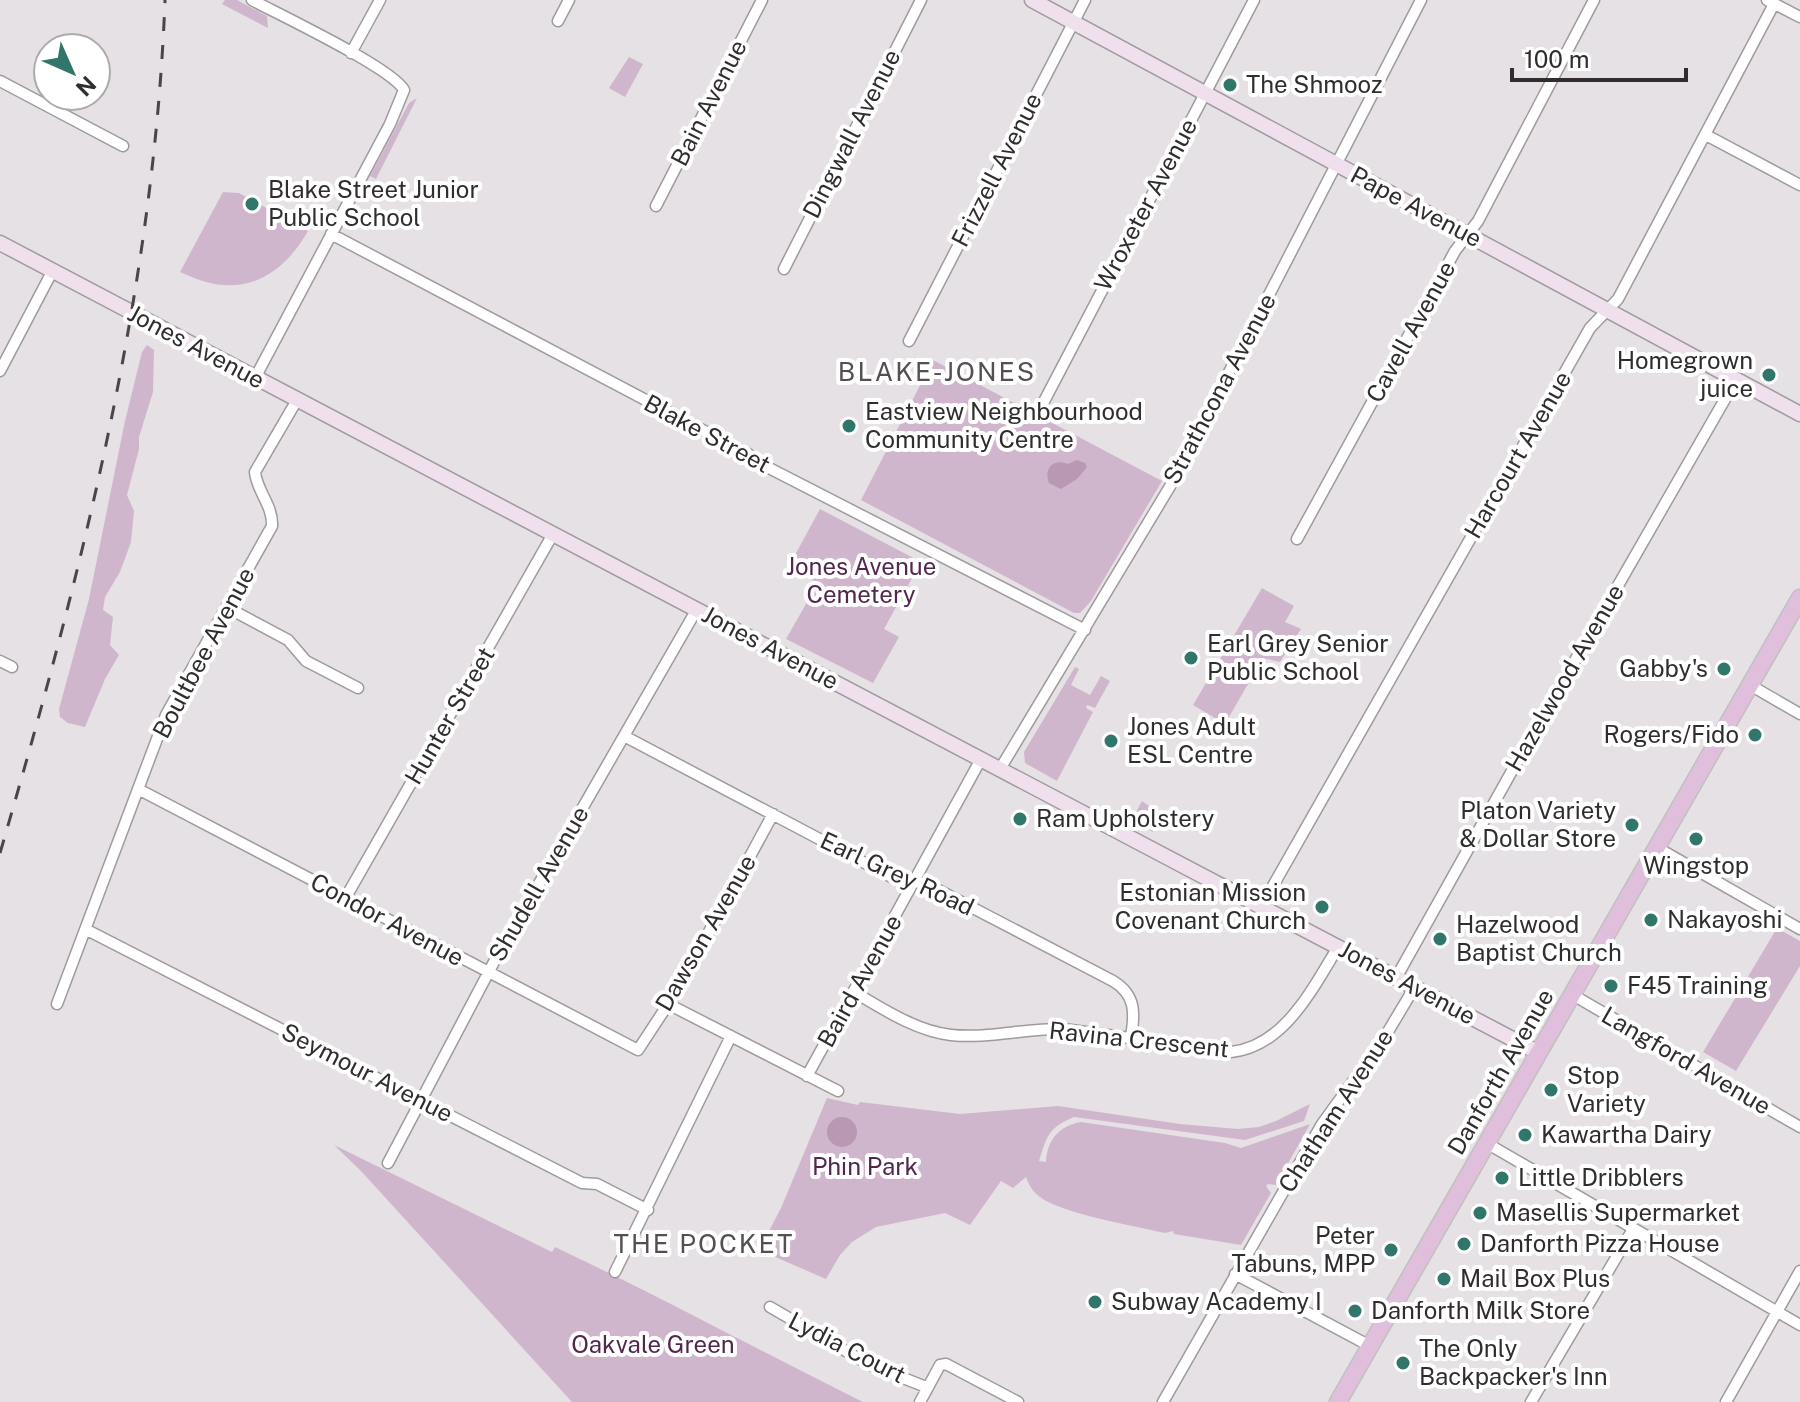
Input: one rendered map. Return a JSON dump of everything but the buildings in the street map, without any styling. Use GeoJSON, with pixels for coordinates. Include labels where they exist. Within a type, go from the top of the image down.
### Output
{"type":"FeatureCollection","features":[{"type":"Feature","properties":{"kind":"main road","name":"Danforth Avenue"},"geometry":{"type":"LineString","coordinates":[[1338,1402],[1800,598]]}},
{"type":"Feature","properties":{"kind":"street"},"geometry":{"type":"LineString","coordinates":[[252,0],[393,77],[404,90],[390,124],[255,378]]}},
{"type":"Feature","properties":{"kind":"street"},"geometry":{"type":"LineString","coordinates":[[351,53],[380,0]]}},
{"type":"Feature","properties":{"kind":"street"},"geometry":{"type":"LineString","coordinates":[[558,21],[569,0]]}},
{"type":"Feature","properties":{"kind":"street","name":"Bain Avenue"},"geometry":{"type":"LineString","coordinates":[[656,206],[762,0]]}},
{"type":"Feature","properties":{"kind":"street","name":"Dingwall Avenue"},"geometry":{"type":"LineString","coordinates":[[784,269],[921,0]]}},
{"type":"Feature","properties":{"kind":"street","name":"Pape Avenue"},"geometry":{"type":"LineString","coordinates":[[1032,0],[1800,414]]}},
{"type":"Feature","properties":{"kind":"street","name":"Frizzell Avenue"},"geometry":{"type":"LineString","coordinates":[[909,341],[1085,0]]}},
{"type":"Feature","properties":{"kind":"street","name":"Wroxeter Avenue"},"geometry":{"type":"LineString","coordinates":[[1039,411],[1254,0]]}},
{"type":"Feature","properties":{"kind":"street","name":"Strathcona Avenue"},"geometry":{"type":"LineString","coordinates":[[1000,769],[1172,483],[1421,0]]}},
{"type":"Feature","properties":{"kind":"street","name":"Cavell Avenue"},"geometry":{"type":"LineString","coordinates":[[1297,539],[1455,251],[1478,221],[1594,0]]}},
{"type":"Feature","properties":{"kind":"street"},"geometry":{"type":"LineString","coordinates":[[1770,2],[1800,17]]}},
{"type":"Feature","properties":{"kind":"street","name":"Harcourt Avenue"},"geometry":{"type":"LineString","coordinates":[[1261,907],[1590,328],[1618,299],[1706,135],[1770,2]]}},
{"type":"Feature","properties":{"kind":"street"},"geometry":{"type":"LineString","coordinates":[[0,81],[123,146]]}},
{"type":"Feature","properties":{"kind":"street"},"geometry":{"type":"LineString","coordinates":[[1706,135],[1800,185]]}},
{"type":"Feature","properties":{"kind":"street","name":"Blake Street"},"geometry":{"type":"LineString","coordinates":[[331,234],[771,469],[1085,630]]}},
{"type":"Feature","properties":{"kind":"street","name":"Jones Avenue"},"geometry":{"type":"LineString","coordinates":[[0,243],[1539,1053]]}},
{"type":"Feature","properties":{"kind":"street"},"geometry":{"type":"LineString","coordinates":[[0,371],[53,270]]}},
{"type":"Feature","properties":{"kind":"street","name":"Hazelwood Avenue"},"geometry":{"type":"LineString","coordinates":[[1396,978],[1736,380]]}},
{"type":"Feature","properties":{"kind":"street","name":"Boultbee Avenue"},"geometry":{"type":"LineString","coordinates":[[57,1004],[166,715],[272,526],[272,514],[255,472],[297,400]]}},
{"type":"Feature","properties":{"kind":"street","name":"Hunter Street"},"geometry":{"type":"LineString","coordinates":[[346,897],[553,534]]}},
{"type":"Feature","properties":{"kind":"street"},"geometry":{"type":"LineString","coordinates":[[228,608],[288,640],[306,661],[358,688]]}},
{"type":"Feature","properties":{"kind":"street","name":"Shudell Avenue"},"geometry":{"type":"LineString","coordinates":[[388,1163],[489,974],[697,609]]}},
{"type":"Feature","properties":{"kind":"street"},"geometry":{"type":"LineString","coordinates":[[0,661],[12,667]]}},
{"type":"Feature","properties":{"kind":"street"},"geometry":{"type":"LineString","coordinates":[[1750,685],[1800,714]]}},
{"type":"Feature","properties":{"kind":"street","name":"Earl Grey Road"},"geometry":{"type":"LineString","coordinates":[[624,736],[899,881],[925,883],[1121,986],[1133,1003],[1131,1037]]}},
{"type":"Feature","properties":{"kind":"street","name":"Baird Avenue"},"geometry":{"type":"LineString","coordinates":[[807,1076],[981,759]]}},
{"type":"Feature","properties":{"kind":"street","name":"Condor Avenue"},"geometry":{"type":"LineString","coordinates":[[138,789],[638,1050]]}},
{"type":"Feature","properties":{"kind":"street","name":"Dawson Avenue"},"geometry":{"type":"LineString","coordinates":[[638,1050],[668,1004],[773,814]]}},
{"type":"Feature","properties":{"kind":"street"},"geometry":{"type":"LineString","coordinates":[[1656,847],[1800,929]]}},
{"type":"Feature","properties":{"kind":"street","name":"Seymour Avenue"},"geometry":{"type":"LineString","coordinates":[[87,930],[582,1183],[597,1184],[648,1210]]}},
{"type":"Feature","properties":{"kind":"street","name":"Ravina Crescent"},"geometry":{"type":"LineString","coordinates":[[854,992],[911,1023],[939,1033],[969,1036],[1040,1028],[1131,1037],[1221,1052],[1241,1051],[1253,1047],[1277,1030],[1304,1002],[1338,947]]}},
{"type":"Feature","properties":{"kind":"street","name":"Chatham Avenue"},"geometry":{"type":"LineString","coordinates":[[1163,1402],[1327,1117],[1383,1040],[1414,988]]}},
{"type":"Feature","properties":{"kind":"street","name":"Langford Avenue"},"geometry":{"type":"LineString","coordinates":[[1573,995],[1800,1127]]}},
{"type":"Feature","properties":{"kind":"street"},"geometry":{"type":"LineString","coordinates":[[668,1004],[838,1091]]}},
{"type":"Feature","properties":{"kind":"street"},"geometry":{"type":"LineString","coordinates":[[615,1272],[731,1036]]}},
{"type":"Feature","properties":{"kind":"street"},"geometry":{"type":"LineString","coordinates":[[1488,1144],[1800,1325]]}},
{"type":"Feature","properties":{"kind":"street"},"geometry":{"type":"LineString","coordinates":[[1531,1402],[1633,1229]]}},
{"type":"Feature","properties":{"kind":"street"},"geometry":{"type":"LineString","coordinates":[[1726,1402],[1800,1271]]}},
{"type":"Feature","properties":{"kind":"street"},"geometry":{"type":"LineString","coordinates":[[1235,1274],[1370,1346]]}},
{"type":"Feature","properties":{"kind":"street","name":"Lydia Court"},"geometry":{"type":"LineString","coordinates":[[770,1307],[868,1364],[926,1387]]}},
{"type":"Feature","properties":{"kind":"street"},"geometry":{"type":"LineString","coordinates":[[920,1402],[940,1365],[946,1364],[1018,1402]]}},
{"type":"Feature","properties":{"kind":"green space"},"geometry":{"type":"Polygon","coordinates":[[[225,0],[237,0],[267,16],[268,28],[222,4],[225,0]]]}},
{"type":"Feature","properties":{"kind":"green space"},"geometry":{"type":"Polygon","coordinates":[[[629,57],[643,64],[625,97],[609,88],[629,57]]]}},
{"type":"Feature","properties":{"kind":"green space"},"geometry":{"type":"Polygon","coordinates":[[[417,98],[376,179],[370,176],[409,103],[417,98]]]}},
{"type":"Feature","properties":{"kind":"green space"},"geometry":{"type":"Polygon","coordinates":[[[223,192],[239,193],[308,231],[280,266],[255,281],[226,285],[206,282],[180,272],[223,192]]]}},
{"type":"Feature","properties":{"kind":"green space"},"geometry":{"type":"Polygon","coordinates":[[[147,345],[154,350],[153,392],[139,437],[139,449],[127,495],[134,511],[131,542],[120,572],[105,597],[103,610],[113,617],[110,645],[119,655],[105,679],[85,727],[68,723],[60,717],[59,709],[89,599],[125,421],[142,352],[147,345]]]}},
{"type":"Feature","properties":{"kind":"green space"},"geometry":{"type":"Polygon","coordinates":[[[933,360],[1162,481],[1091,601],[1080,613],[1074,613],[861,500],[933,360]]]}},
{"type":"Feature","properties":{"kind":"green space","name":"Jones Avenue Cemetery"},"geometry":{"type":"Polygon","coordinates":[[[820,509],[921,562],[884,629],[899,637],[873,683],[786,639],[818,583],[789,566],[820,509]]]}},
{"type":"Feature","properties":{"kind":"green space"},"geometry":{"type":"Polygon","coordinates":[[[1262,588],[1294,606],[1285,622],[1301,629],[1280,662],[1263,658],[1225,724],[1193,705],[1262,588]]]}},
{"type":"Feature","properties":{"kind":"green space"},"geometry":{"type":"Polygon","coordinates":[[[1075,667],[1079,669],[1071,685],[1090,695],[1101,676],[1110,681],[1095,708],[1087,705],[1086,708],[1093,712],[1057,781],[1025,763],[1024,752],[1075,667]]]}},
{"type":"Feature","properties":{"kind":"green space"},"geometry":{"type":"Polygon","coordinates":[[[1142,801],[1161,815],[1153,832],[1132,820],[1142,801]]]}},
{"type":"Feature","properties":{"kind":"green space"},"geometry":{"type":"Polygon","coordinates":[[[1777,928],[1800,941],[1800,966],[1736,1071],[1703,1052],[1777,928]]]}},
{"type":"Feature","properties":{"kind":"green space","name":"Phin Park"},"geometry":{"type":"Polygon","coordinates":[[[827,1098],[858,1105],[860,1102],[960,1114],[1058,1106],[1238,1129],[1259,1127],[1310,1104],[1304,1121],[1245,1140],[1074,1117],[1050,1134],[1039,1161],[1046,1162],[1056,1135],[1066,1127],[1081,1122],[1241,1148],[1310,1124],[1276,1185],[1266,1186],[1271,1193],[1241,1245],[1174,1234],[1173,1231],[1165,1233],[1065,1209],[1037,1195],[1026,1177],[1013,1188],[1001,1181],[970,1225],[945,1213],[876,1227],[852,1242],[826,1279],[759,1250],[781,1208],[827,1098]]]}},
{"type":"Feature","properties":{"kind":"green space","name":"Oakvale Green"},"geometry":{"type":"Polygon","coordinates":[[[334,1145],[552,1252],[555,1247],[863,1402],[572,1402],[334,1145]]]}},
{"type":"Feature","properties":{"kind":"shaded area"},"geometry":{"type":"Polygon","coordinates":[[[1077,460],[1087,467],[1077,479],[1061,489],[1049,483],[1047,473],[1054,463],[1068,464],[1077,460]]]}},
{"type":"Feature","properties":{"kind":"shaded area"},"geometry":{"type":"Polygon","coordinates":[[[842,1117],[853,1121],[857,1132],[853,1143],[842,1147],[831,1143],[827,1132],[831,1121],[842,1117]]]}},
{"type":"Feature","properties":{"kind":"railway"},"geometry":{"type":"LineString","coordinates":[[0,853],[58,643],[109,431],[146,217],[158,109],[165,0]]}},
{"type":"Feature","properties":{"kind":"place","name":"The Shmooz"},"geometry":{"type":"Point","coordinates":[1230,85]}},
{"type":"Feature","properties":{"kind":"place","name":"Blake Street Junior Public School"},"geometry":{"type":"Point","coordinates":[252,204]}},
{"type":"Feature","properties":{"kind":"place","name":"Homegrown juice"},"geometry":{"type":"Point","coordinates":[1769,375]}},
{"type":"Feature","properties":{"kind":"place","name":"Eastview Neighbourhood Community Centre"},"geometry":{"type":"Point","coordinates":[849,426]}},
{"type":"Feature","properties":{"kind":"place","name":"Earl Grey Senior Public School"},"geometry":{"type":"Point","coordinates":[1191,658]}},
{"type":"Feature","properties":{"kind":"place","name":"Gabby's"},"geometry":{"type":"Point","coordinates":[1724,669]}},
{"type":"Feature","properties":{"kind":"place","name":"Rogers/Fido"},"geometry":{"type":"Point","coordinates":[1755,735]}},
{"type":"Feature","properties":{"kind":"place","name":"Jones Adult ESL Centre"},"geometry":{"type":"Point","coordinates":[1111,741]}},
{"type":"Feature","properties":{"kind":"place","name":"Ram Upholstery"},"geometry":{"type":"Point","coordinates":[1020,819]}},
{"type":"Feature","properties":{"kind":"place","name":"Platon Variety & Dollar Store"},"geometry":{"type":"Point","coordinates":[1632,825]}},
{"type":"Feature","properties":{"kind":"place","name":"Wingstop"},"geometry":{"type":"Point","coordinates":[1696,839]}},
{"type":"Feature","properties":{"kind":"place","name":"Estonian Mission Covenant Church"},"geometry":{"type":"Point","coordinates":[1322,907]}},
{"type":"Feature","properties":{"kind":"place","name":"Nakayoshi"},"geometry":{"type":"Point","coordinates":[1651,920]}},
{"type":"Feature","properties":{"kind":"place","name":"Hazelwood Baptist Church"},"geometry":{"type":"Point","coordinates":[1440,939]}},
{"type":"Feature","properties":{"kind":"place","name":"F45 Training"},"geometry":{"type":"Point","coordinates":[1611,986]}},
{"type":"Feature","properties":{"kind":"place","name":"Stop Variety"},"geometry":{"type":"Point","coordinates":[1551,1090]}},
{"type":"Feature","properties":{"kind":"place","name":"Kawartha Dairy"},"geometry":{"type":"Point","coordinates":[1525,1135]}},
{"type":"Feature","properties":{"kind":"place","name":"Little Dribblers"},"geometry":{"type":"Point","coordinates":[1502,1178]}},
{"type":"Feature","properties":{"kind":"place","name":"Masellis Supermarket"},"geometry":{"type":"Point","coordinates":[1480,1213]}},
{"type":"Feature","properties":{"kind":"place","name":"Danforth Pizza House"},"geometry":{"type":"Point","coordinates":[1464,1244]}},
{"type":"Feature","properties":{"kind":"place","name":"Peter Tabuns, MPP"},"geometry":{"type":"Point","coordinates":[1391,1250]}},
{"type":"Feature","properties":{"kind":"place","name":"Mail Box Plus"},"geometry":{"type":"Point","coordinates":[1444,1279]}},
{"type":"Feature","properties":{"kind":"place","name":"Subway Academy I"},"geometry":{"type":"Point","coordinates":[1095,1302]}},
{"type":"Feature","properties":{"kind":"place","name":"Danforth Milk Store"},"geometry":{"type":"Point","coordinates":[1355,1311]}},
{"type":"Feature","properties":{"kind":"place","name":"The Only Backpacker's Inn"},"geometry":{"type":"Point","coordinates":[1403,1363]}},
{"type":"Feature","properties":{"kind":"district","name":"BLAKE-JONES"},"geometry":{"type":"Point","coordinates":[937,372]}},
{"type":"Feature","properties":{"kind":"district","name":"THE POCKET"},"geometry":{"type":"Point","coordinates":[704,1244]}}]}
